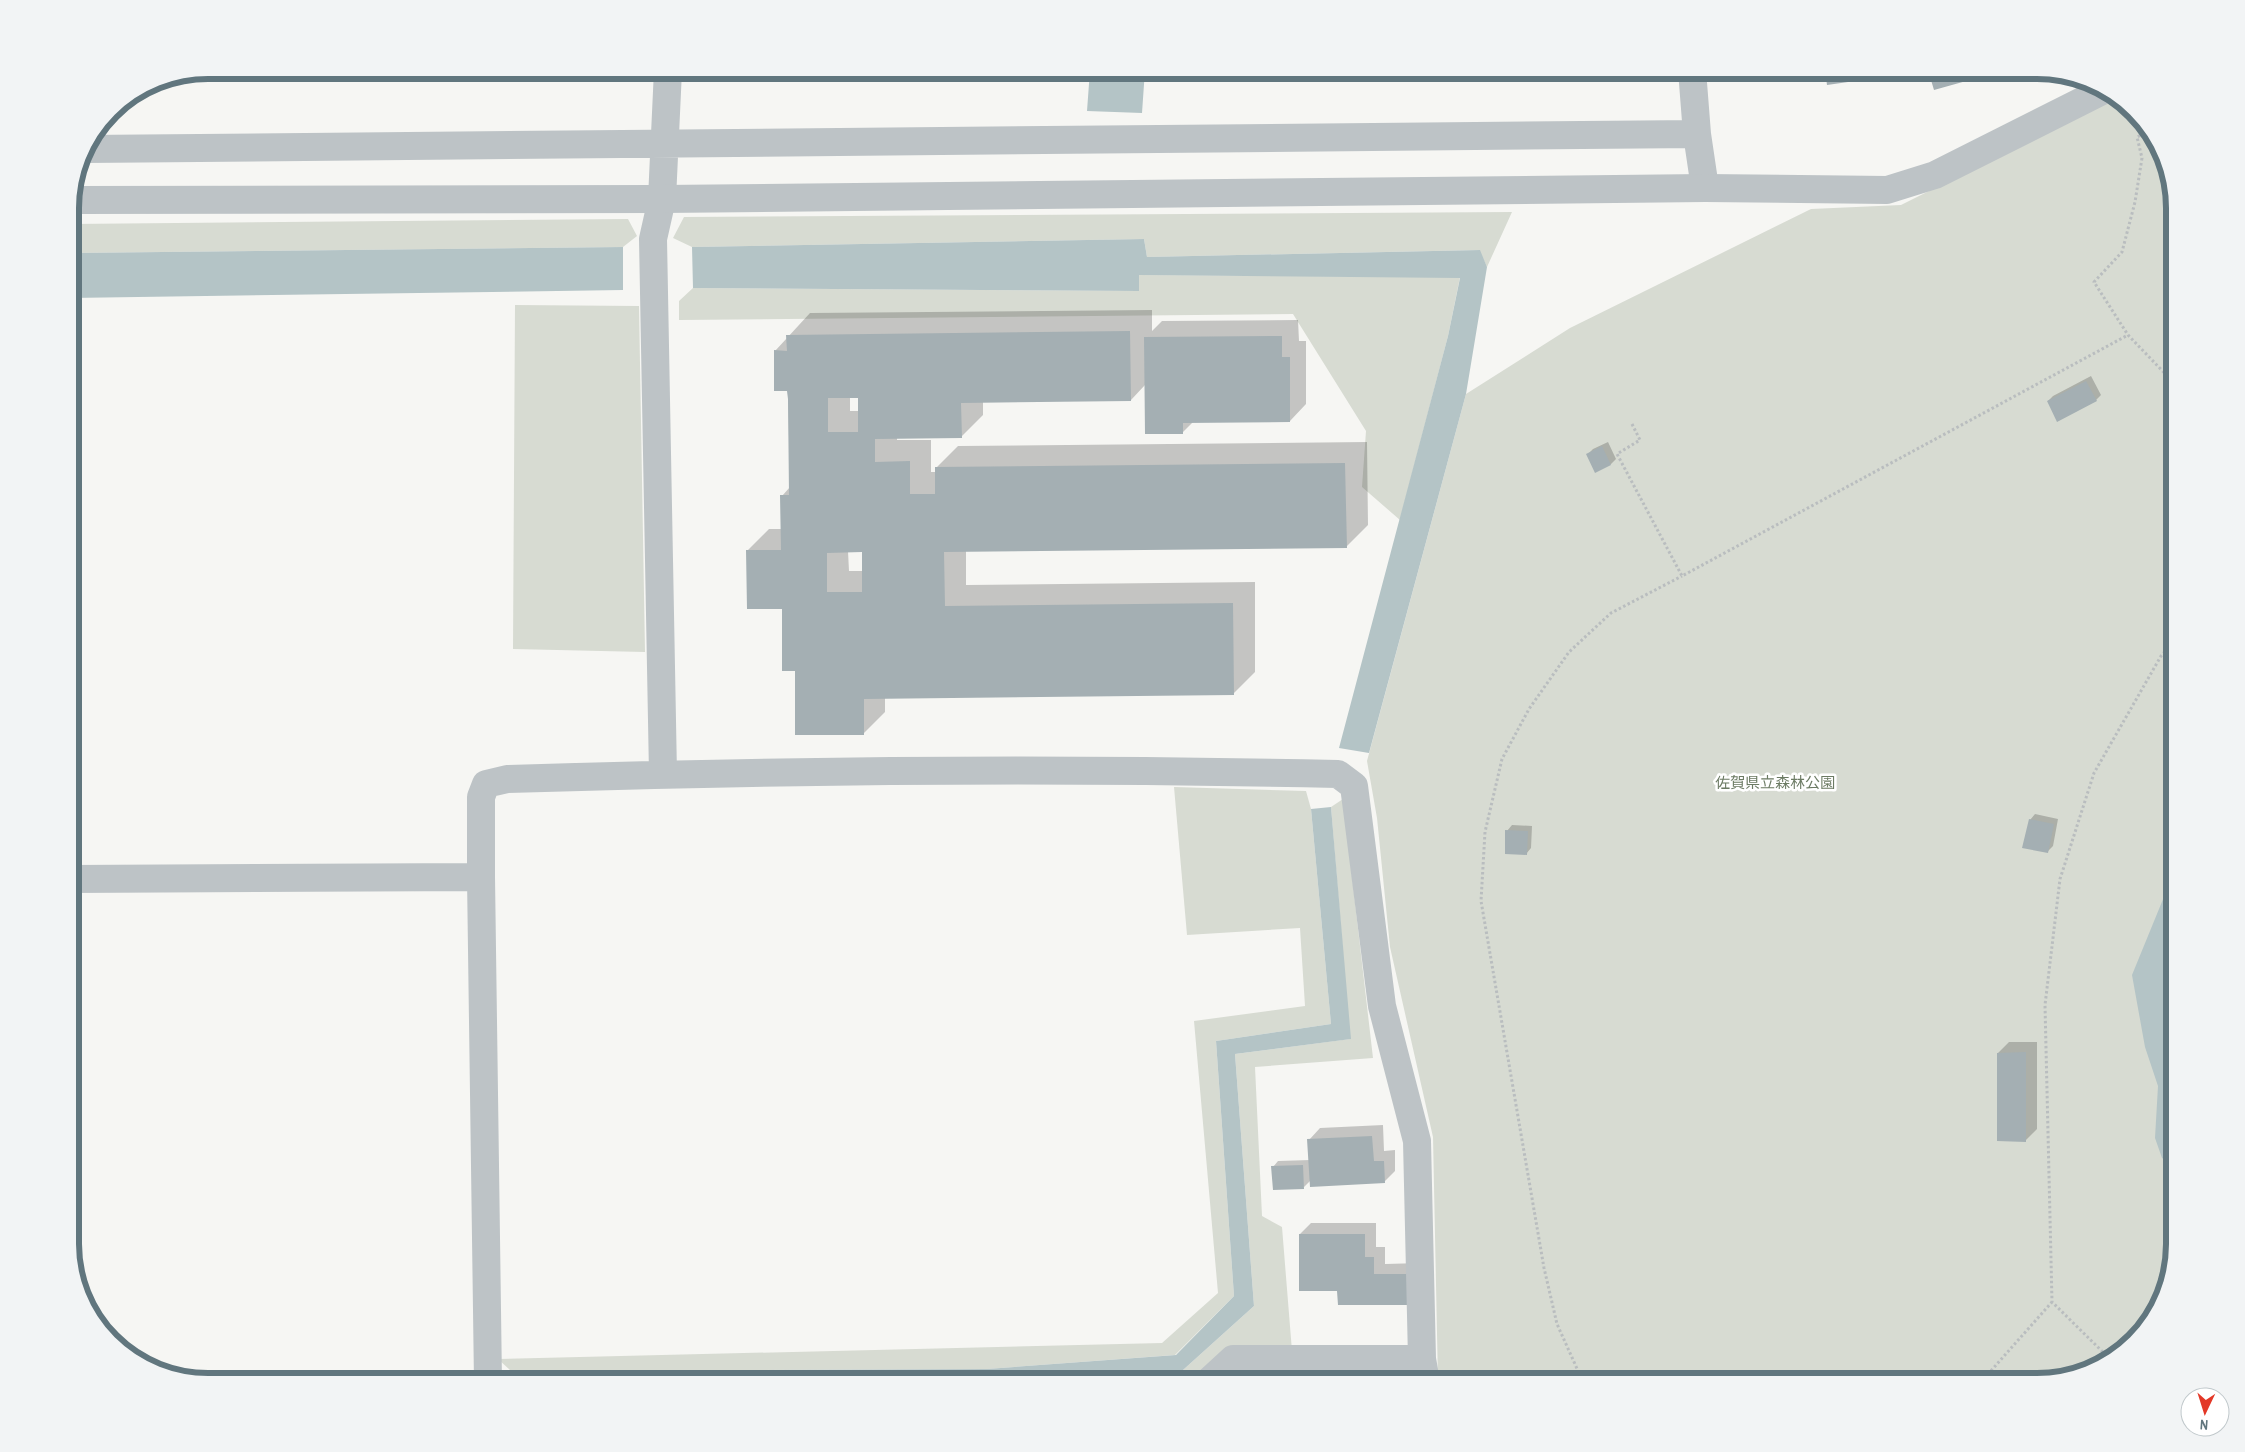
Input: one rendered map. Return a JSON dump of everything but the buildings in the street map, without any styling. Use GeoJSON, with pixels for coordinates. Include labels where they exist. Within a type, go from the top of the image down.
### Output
{"type":"FeatureCollection","features":[{"type":"Feature","properties":{"kind":"street"},"geometry":{"type":"LineString","coordinates":[[663,774],[653,239],[662,199],[668,79]]}},
{"type":"Feature","properties":{"kind":"street"},"geometry":{"type":"LineString","coordinates":[[1693,79],[1697,134],[1705,188]]}},
{"type":"Feature","properties":{"kind":"street"},"geometry":{"type":"LineString","coordinates":[[79,200],[662,199],[1705,188],[1887,190],[1935,175],[2097,94]]}},
{"type":"Feature","properties":{"kind":"street"},"geometry":{"type":"LineString","coordinates":[[93,149],[1697,134]]}},
{"type":"Feature","properties":{"kind":"street"},"geometry":{"type":"LineString","coordinates":[[488,1373],[481,798],[486,784],[507,779],[663,774],[1189,770],[1338,774],[1354,786],[1382,1006],[1417,1141],[1424,1370],[1233,1359],[1218,1373]]}},
{"type":"Feature","properties":{"kind":"street"},"geometry":{"type":"LineString","coordinates":[[79,879],[482,877]]}},
{"type":"Feature","properties":{"kind":"path"},"geometry":{"type":"LineString","coordinates":[[2143,134],[2138,137],[2142,158],[2136,202],[2122,252],[2094,282],[2128,335],[2166,375]]}},
{"type":"Feature","properties":{"kind":"path"},"geometry":{"type":"LineString","coordinates":[[1579,1373],[1557,1324],[1544,1268],[1482,901],[1485,832],[1502,759],[1529,709],[1569,652],[1611,613],[2128,335]]}},
{"type":"Feature","properties":{"kind":"path"},"geometry":{"type":"LineString","coordinates":[[1632,424],[1640,440],[1617,454],[1682,576]]}},
{"type":"Feature","properties":{"kind":"path"},"geometry":{"type":"LineString","coordinates":[[1989,1373],[2052,1302],[2045,1005],[2060,879],[2094,772],[2166,650]]}},
{"type":"Feature","properties":{"kind":"path"},"geometry":{"type":"LineString","coordinates":[[2052,1302],[2105,1354]]}},
{"type":"Feature","properties":{"kind":"green space","name":"佐賀県立森林公園"},"geometry":{"type":"Polygon","coordinates":[[[2109,101],[2134,123],[2144,136],[2153,151],[2162,175],[2166,208],[2166,1244],[2162,1277],[2156,1293],[2149,1309],[2122,1341],[2094,1360],[2070,1369],[2054,1372],[1438,1373],[1433,1137],[1390,947],[1377,818],[1367,761],[1466,394],[1570,328],[1811,209],[1901,205],[2109,101]]]}},
{"type":"Feature","properties":{"kind":"green space"},"geometry":{"type":"Polygon","coordinates":[[[1512,212],[1487,267],[1479,250],[1147,257],[1144,239],[692,247],[673,238],[684,217],[1512,212]]]}},
{"type":"Feature","properties":{"kind":"green space"},"geometry":{"type":"Polygon","coordinates":[[[628,219],[637,236],[623,247],[79,253],[79,224],[628,219]]]}},
{"type":"Feature","properties":{"kind":"green space"},"geometry":{"type":"Polygon","coordinates":[[[1139,275],[1460,277],[1448,336],[1400,520],[1362,487],[1366,431],[1293,314],[679,320],[679,301],[693,288],[1138,291],[1139,275]]]}},
{"type":"Feature","properties":{"kind":"green space"},"geometry":{"type":"Polygon","coordinates":[[[515,305],[639,306],[645,652],[513,649],[515,305]]]}},
{"type":"Feature","properties":{"kind":"green space"},"geometry":{"type":"Polygon","coordinates":[[[1174,787],[1306,791],[1311,809],[1331,1024],[1216,1041],[1234,1296],[1175,1355],[987,1369],[511,1371],[498,1359],[1162,1343],[1218,1293],[1194,1021],[1305,1006],[1300,928],[1187,935],[1174,787]]]}},
{"type":"Feature","properties":{"kind":"green space"},"geometry":{"type":"Polygon","coordinates":[[[1343,799],[1373,1058],[1255,1067],[1262,1216],[1282,1227],[1292,1351],[1224,1373],[1145,1373],[1183,1370],[1254,1306],[1235,1054],[1350,1039],[1331,807],[1343,799]]]}},
{"type":"Feature","properties":{"kind":"green space"},"geometry":{"type":"Polygon","coordinates":[[[1287,1369],[1394,1370],[1397,1373],[1287,1373],[1287,1369]]]}},
{"type":"Feature","properties":{"kind":"shaded area"},"geometry":{"type":"Polygon","coordinates":[[[1089,79],[1144,79],[1142,113],[1087,111],[1089,79]]]}},
{"type":"Feature","properties":{"kind":"shaded area"},"geometry":{"type":"Polygon","coordinates":[[[1144,239],[1147,257],[1480,250],[1487,267],[1466,394],[1369,753],[1339,748],[1448,336],[1460,278],[1139,275],[1139,291],[693,288],[692,247],[1144,239]]]}},
{"type":"Feature","properties":{"kind":"shaded area"},"geometry":{"type":"Polygon","coordinates":[[[623,247],[623,290],[79,298],[79,253],[623,247]]]}},
{"type":"Feature","properties":{"kind":"shaded area"},"geometry":{"type":"Polygon","coordinates":[[[1331,807],[1351,1039],[1235,1054],[1254,1306],[1183,1370],[1145,1373],[511,1373],[511,1371],[987,1369],[1176,1355],[1234,1296],[1216,1041],[1331,1024],[1311,809],[1331,807]]]}},
{"type":"Feature","properties":{"kind":"shaded area"},"geometry":{"type":"Polygon","coordinates":[[[2166,892],[2166,1161],[2162,1158],[2155,1138],[2158,1086],[2145,1047],[2132,975],[2166,892]]]}}]}
